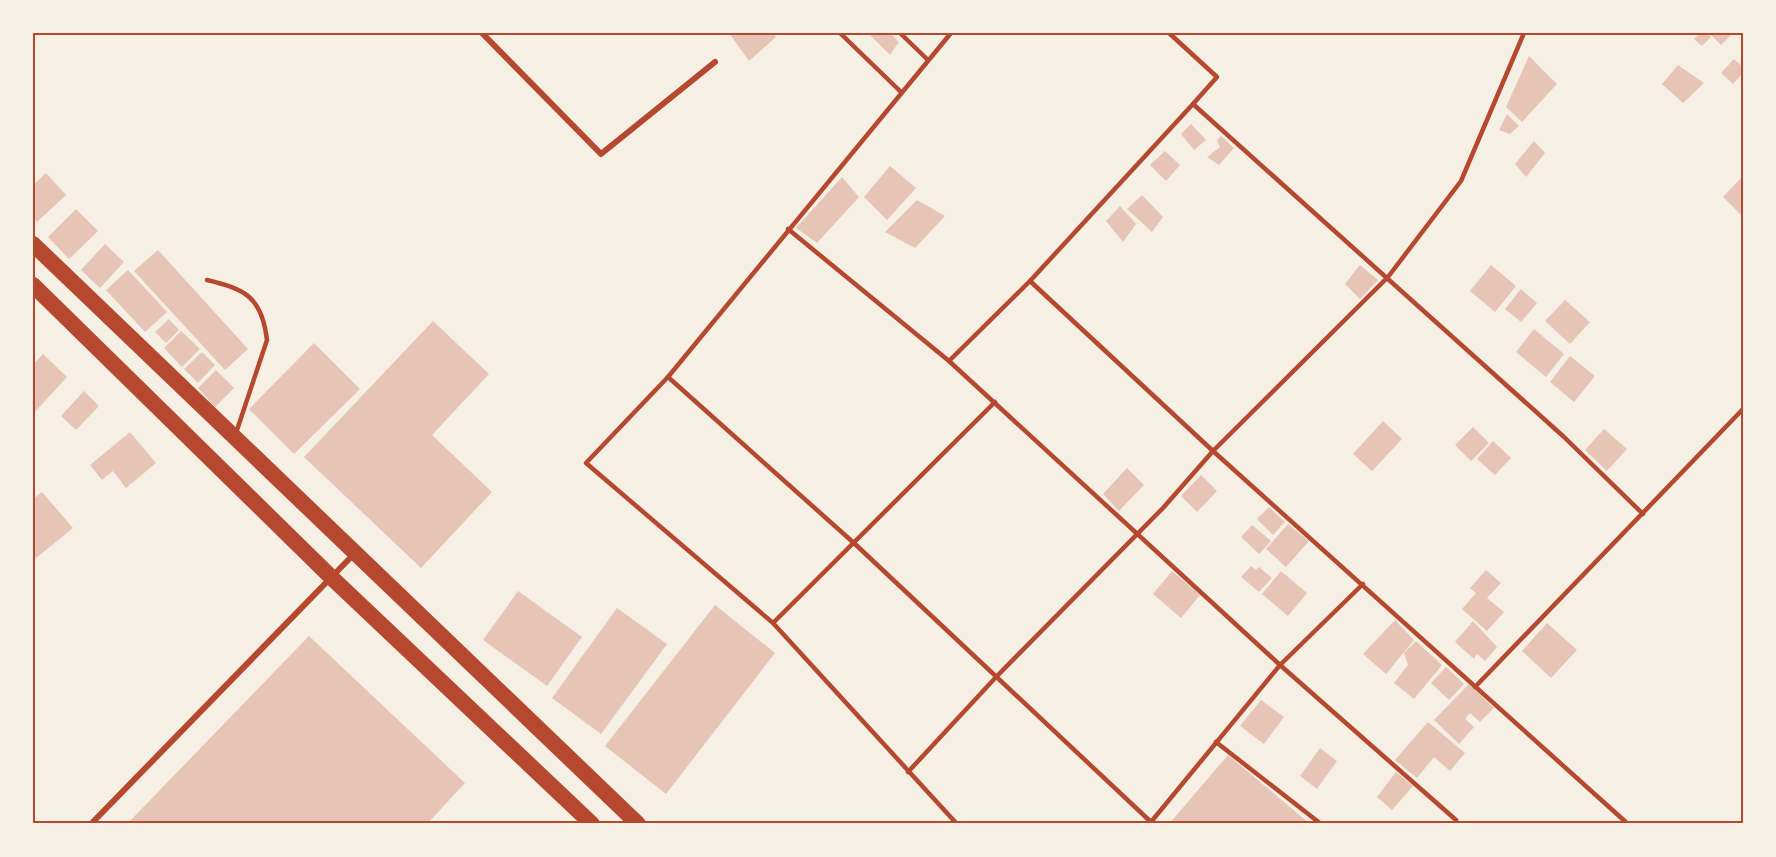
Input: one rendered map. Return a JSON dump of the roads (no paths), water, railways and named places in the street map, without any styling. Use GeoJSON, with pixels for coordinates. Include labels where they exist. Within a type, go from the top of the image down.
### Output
{"type":"FeatureCollection","features":[{"type":"Feature","properties":{"kind":"highway"},"geometry":{"type":"LineString","coordinates":[[33,244],[638,824]]}},
{"type":"Feature","properties":{"kind":"highway"},"geometry":{"type":"LineString","coordinates":[[33,285],[332,578],[592,824]]}},
{"type":"Feature","properties":{"kind":"street"},"geometry":{"type":"LineString","coordinates":[[483,33],[601,154],[715,62]]}},
{"type":"Feature","properties":{"kind":"street"},"geometry":{"type":"LineString","coordinates":[[91,824],[354,554]]}},
{"type":"Feature","properties":{"kind":"lane"},"geometry":{"type":"LineString","coordinates":[[840,33],[900,91]]}},
{"type":"Feature","properties":{"kind":"lane"},"geometry":{"type":"LineString","coordinates":[[900,33],[927,60]]}},
{"type":"Feature","properties":{"kind":"lane"},"geometry":{"type":"LineString","coordinates":[[951,33],[900,91],[668,377],[586,463],[773,623],[957,824]]}},
{"type":"Feature","properties":{"kind":"lane"},"geometry":{"type":"LineString","coordinates":[[949,361],[1030,281],[1216,77],[1169,33]]}},
{"type":"Feature","properties":{"kind":"lane"},"geometry":{"type":"LineString","coordinates":[[908,772],[997,676],[1137,534],[1213,451],[1388,277],[1461,181],[1524,33]]}},
{"type":"Feature","properties":{"kind":"lane"},"geometry":{"type":"LineString","coordinates":[[1193,104],[1556,429],[1643,514]]}},
{"type":"Feature","properties":{"kind":"lane"},"geometry":{"type":"LineString","coordinates":[[788,229],[949,361],[1280,665],[1456,820]]}},
{"type":"Feature","properties":{"kind":"lane"},"geometry":{"type":"LineString","coordinates":[[207,280],[239,288],[253,301],[265,325],[267,340],[234,439]]}},
{"type":"Feature","properties":{"kind":"lane"},"geometry":{"type":"LineString","coordinates":[[1030,281],[1213,451],[1628,824]]}},
{"type":"Feature","properties":{"kind":"lane"},"geometry":{"type":"LineString","coordinates":[[668,377],[855,544],[1150,823],[1280,665],[1363,584]]}},
{"type":"Feature","properties":{"kind":"lane"},"geometry":{"type":"LineString","coordinates":[[773,623],[855,544],[995,402]]}},
{"type":"Feature","properties":{"kind":"lane"},"geometry":{"type":"LineString","coordinates":[[1475,687],[1743,409]]}},
{"type":"Feature","properties":{"kind":"lane"},"geometry":{"type":"LineString","coordinates":[[1216,742],[1321,824]]}}]}
